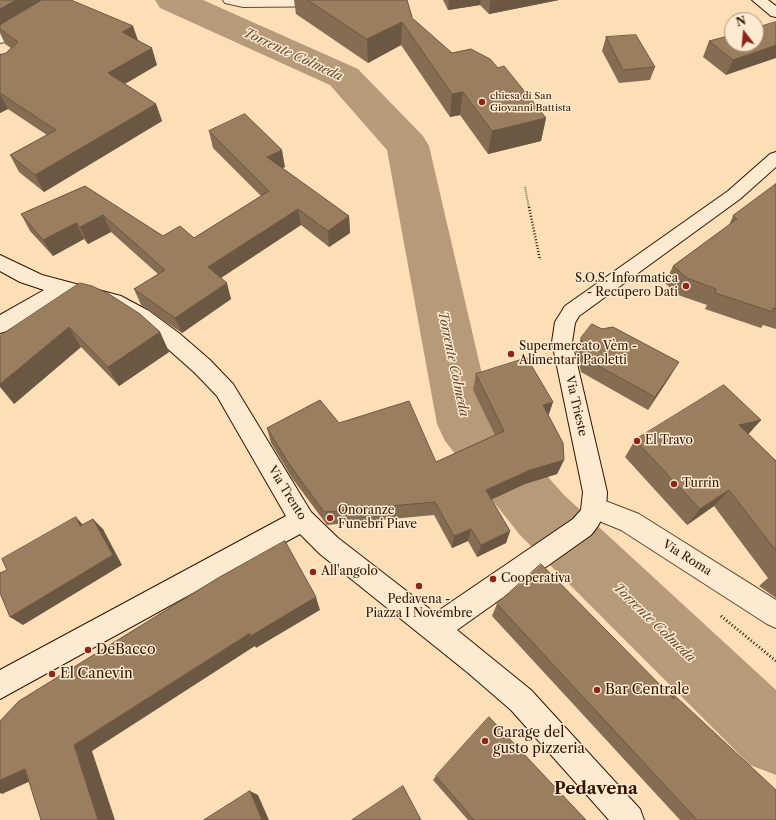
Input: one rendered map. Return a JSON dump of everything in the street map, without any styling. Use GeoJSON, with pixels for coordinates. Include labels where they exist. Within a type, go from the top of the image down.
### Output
{"type":"FeatureCollection","features":[{"type":"Feature","properties":{"kind":"main road"},"geometry":{"type":"LineString","coordinates":[[2,46],[64,0]]}},
{"type":"Feature","properties":{"kind":"main road"},"geometry":{"type":"LineString","coordinates":[[230,0],[243,3],[356,1]]}},
{"type":"Feature","properties":{"kind":"main road","name":"Via Trieste"},"geometry":{"type":"LineString","coordinates":[[588,517],[595,492],[562,342],[565,322],[572,311],[584,301],[734,195],[776,158]]}},
{"type":"Feature","properties":{"kind":"main road","name":"Via Trento"},"geometry":{"type":"LineString","coordinates":[[0,262],[25,276],[43,283],[115,302],[131,309],[210,373],[224,390],[302,520],[329,546],[435,629],[521,700],[629,820]]}},
{"type":"Feature","properties":{"kind":"main road"},"geometry":{"type":"LineString","coordinates":[[0,324],[65,288]]}},
{"type":"Feature","properties":{"kind":"main road"},"geometry":{"type":"LineString","coordinates":[[435,629],[497,586],[588,517]]}},
{"type":"Feature","properties":{"kind":"main road","name":"Via Roma"},"geometry":{"type":"LineString","coordinates":[[588,517],[630,522],[776,615]]}},
{"type":"Feature","properties":{"kind":"main road"},"geometry":{"type":"LineString","coordinates":[[0,685],[302,520]]}},
{"type":"Feature","properties":{"kind":"path"},"geometry":{"type":"LineString","coordinates":[[525,187],[540,260]]}},
{"type":"Feature","properties":{"kind":"path"},"geometry":{"type":"LineString","coordinates":[[716,612],[776,661]]}},
{"type":"Feature","properties":{"kind":"building"},"geometry":{"type":"Polygon","coordinates":[[[0,0],[16,0],[0,9],[0,0]]]}},
{"type":"Feature","properties":{"kind":"building"},"geometry":{"type":"Polygon","coordinates":[[[42,0],[71,0],[133,26],[122,32],[152,48],[108,73],[156,104],[35,175],[10,155],[56,130],[0,93],[0,55],[6,53],[18,42],[0,29],[0,25],[42,0]]]}},
{"type":"Feature","properties":{"kind":"building"},"geometry":{"type":"Polygon","coordinates":[[[308,0],[407,0],[411,17],[452,53],[471,49],[490,59],[498,68],[504,66],[546,118],[492,131],[463,92],[452,94],[402,22],[367,39],[308,0]]]}},
{"type":"Feature","properties":{"kind":"building"},"geometry":{"type":"Polygon","coordinates":[[[776,22],[776,45],[764,49],[764,26],[776,22]]]}},
{"type":"Feature","properties":{"kind":"building"},"geometry":{"type":"Polygon","coordinates":[[[636,35],[655,67],[623,70],[606,37],[636,35]]]}},
{"type":"Feature","properties":{"kind":"building"},"geometry":{"type":"Polygon","coordinates":[[[724,37],[724,52],[756,52],[733,60],[709,41],[724,37]]]}},
{"type":"Feature","properties":{"kind":"building"},"geometry":{"type":"Polygon","coordinates":[[[245,114],[282,150],[267,157],[349,216],[328,231],[298,209],[208,267],[227,283],[175,318],[134,289],[165,270],[103,215],[80,227],[76,223],[43,240],[21,214],[85,186],[163,236],[180,226],[194,238],[269,191],[209,131],[245,114]]]}},
{"type":"Feature","properties":{"kind":"building"},"geometry":{"type":"Polygon","coordinates":[[[776,184],[776,309],[773,308],[773,312],[715,293],[716,289],[687,278],[673,266],[737,219],[733,216],[776,184]]]}},
{"type":"Feature","properties":{"kind":"building"},"geometry":{"type":"Polygon","coordinates":[[[80,283],[92,286],[109,294],[140,314],[160,332],[108,367],[69,327],[0,384],[0,336],[80,283]]]}},
{"type":"Feature","properties":{"kind":"building"},"geometry":{"type":"Polygon","coordinates":[[[592,324],[602,329],[613,327],[679,362],[655,397],[586,359],[581,338],[592,324]]]}},
{"type":"Feature","properties":{"kind":"building"},"geometry":{"type":"Polygon","coordinates":[[[527,358],[553,402],[543,405],[563,443],[564,460],[530,470],[486,490],[510,531],[481,545],[471,529],[454,536],[435,502],[324,512],[289,464],[267,428],[320,400],[339,423],[409,401],[436,462],[504,431],[476,374],[527,358]]]}},
{"type":"Feature","properties":{"kind":"building"},"geometry":{"type":"Polygon","coordinates":[[[724,385],[761,420],[739,425],[776,461],[776,551],[729,490],[700,509],[635,440],[724,385]]]}},
{"type":"Feature","properties":{"kind":"building"},"geometry":{"type":"Polygon","coordinates":[[[76,517],[80,526],[93,519],[113,555],[10,617],[0,593],[0,573],[7,570],[2,559],[76,517]]]}},
{"type":"Feature","properties":{"kind":"building"},"geometry":{"type":"Polygon","coordinates":[[[285,541],[316,597],[249,637],[250,633],[74,745],[98,820],[41,820],[25,769],[0,780],[0,721],[19,701],[218,578],[285,541]]]}},
{"type":"Feature","properties":{"kind":"building"},"geometry":{"type":"Polygon","coordinates":[[[541,564],[674,699],[673,694],[776,790],[776,820],[697,820],[497,604],[541,564]]]}},
{"type":"Feature","properties":{"kind":"building"},"geometry":{"type":"Polygon","coordinates":[[[489,717],[586,820],[474,820],[436,776],[489,717]]]}},
{"type":"Feature","properties":{"kind":"building"},"geometry":{"type":"Polygon","coordinates":[[[403,786],[421,820],[352,820],[403,786]]]}},
{"type":"Feature","properties":{"kind":"building"},"geometry":{"type":"Polygon","coordinates":[[[250,791],[262,820],[204,820],[250,791]]]}},
{"type":"Feature","properties":{"kind":"waterway","name":"Torrente Colmeda"},"geometry":{"type":"LineString","coordinates":[[173,0],[344,77],[408,146],[465,424],[542,515],[776,739]]}},
{"type":"Feature","properties":{"kind":"place","name":"chiesa di San Giovanni Battista"},"geometry":{"type":"Point","coordinates":[482,102]}},
{"type":"Feature","properties":{"kind":"place","name":"S.O.S. Informatica - Recupero Dati"},"geometry":{"type":"Point","coordinates":[686,286]}},
{"type":"Feature","properties":{"kind":"place","name":"Supermercato Vèm - Alimentari Paoletti"},"geometry":{"type":"Point","coordinates":[511,354]}},
{"type":"Feature","properties":{"kind":"place","name":"El Travo"},"geometry":{"type":"Point","coordinates":[637,441]}},
{"type":"Feature","properties":{"kind":"place","name":"Turrin"},"geometry":{"type":"Point","coordinates":[674,484]}},
{"type":"Feature","properties":{"kind":"place","name":"Onoranze Funebri Piave"},"geometry":{"type":"Point","coordinates":[330,518]}},
{"type":"Feature","properties":{"kind":"place","name":"All'angolo"},"geometry":{"type":"Point","coordinates":[313,572]}},
{"type":"Feature","properties":{"kind":"place","name":"Cooperativa"},"geometry":{"type":"Point","coordinates":[493,579]}},
{"type":"Feature","properties":{"kind":"place","name":"Pedavena - Piazza I Novembre"},"geometry":{"type":"Point","coordinates":[419,586]}},
{"type":"Feature","properties":{"kind":"place","name":"DeBacco"},"geometry":{"type":"Point","coordinates":[88,650]}},
{"type":"Feature","properties":{"kind":"place","name":"El Canevin"},"geometry":{"type":"Point","coordinates":[52,674]}},
{"type":"Feature","properties":{"kind":"place","name":"Bar Centrale"},"geometry":{"type":"Point","coordinates":[597,690]}},
{"type":"Feature","properties":{"kind":"place","name":"Garage del gusto pizzeria"},"geometry":{"type":"Point","coordinates":[485,741]}},
{"type":"Feature","properties":{"kind":"district","name":"Pedavena"},"geometry":{"type":"Point","coordinates":[596,789]}}]}
